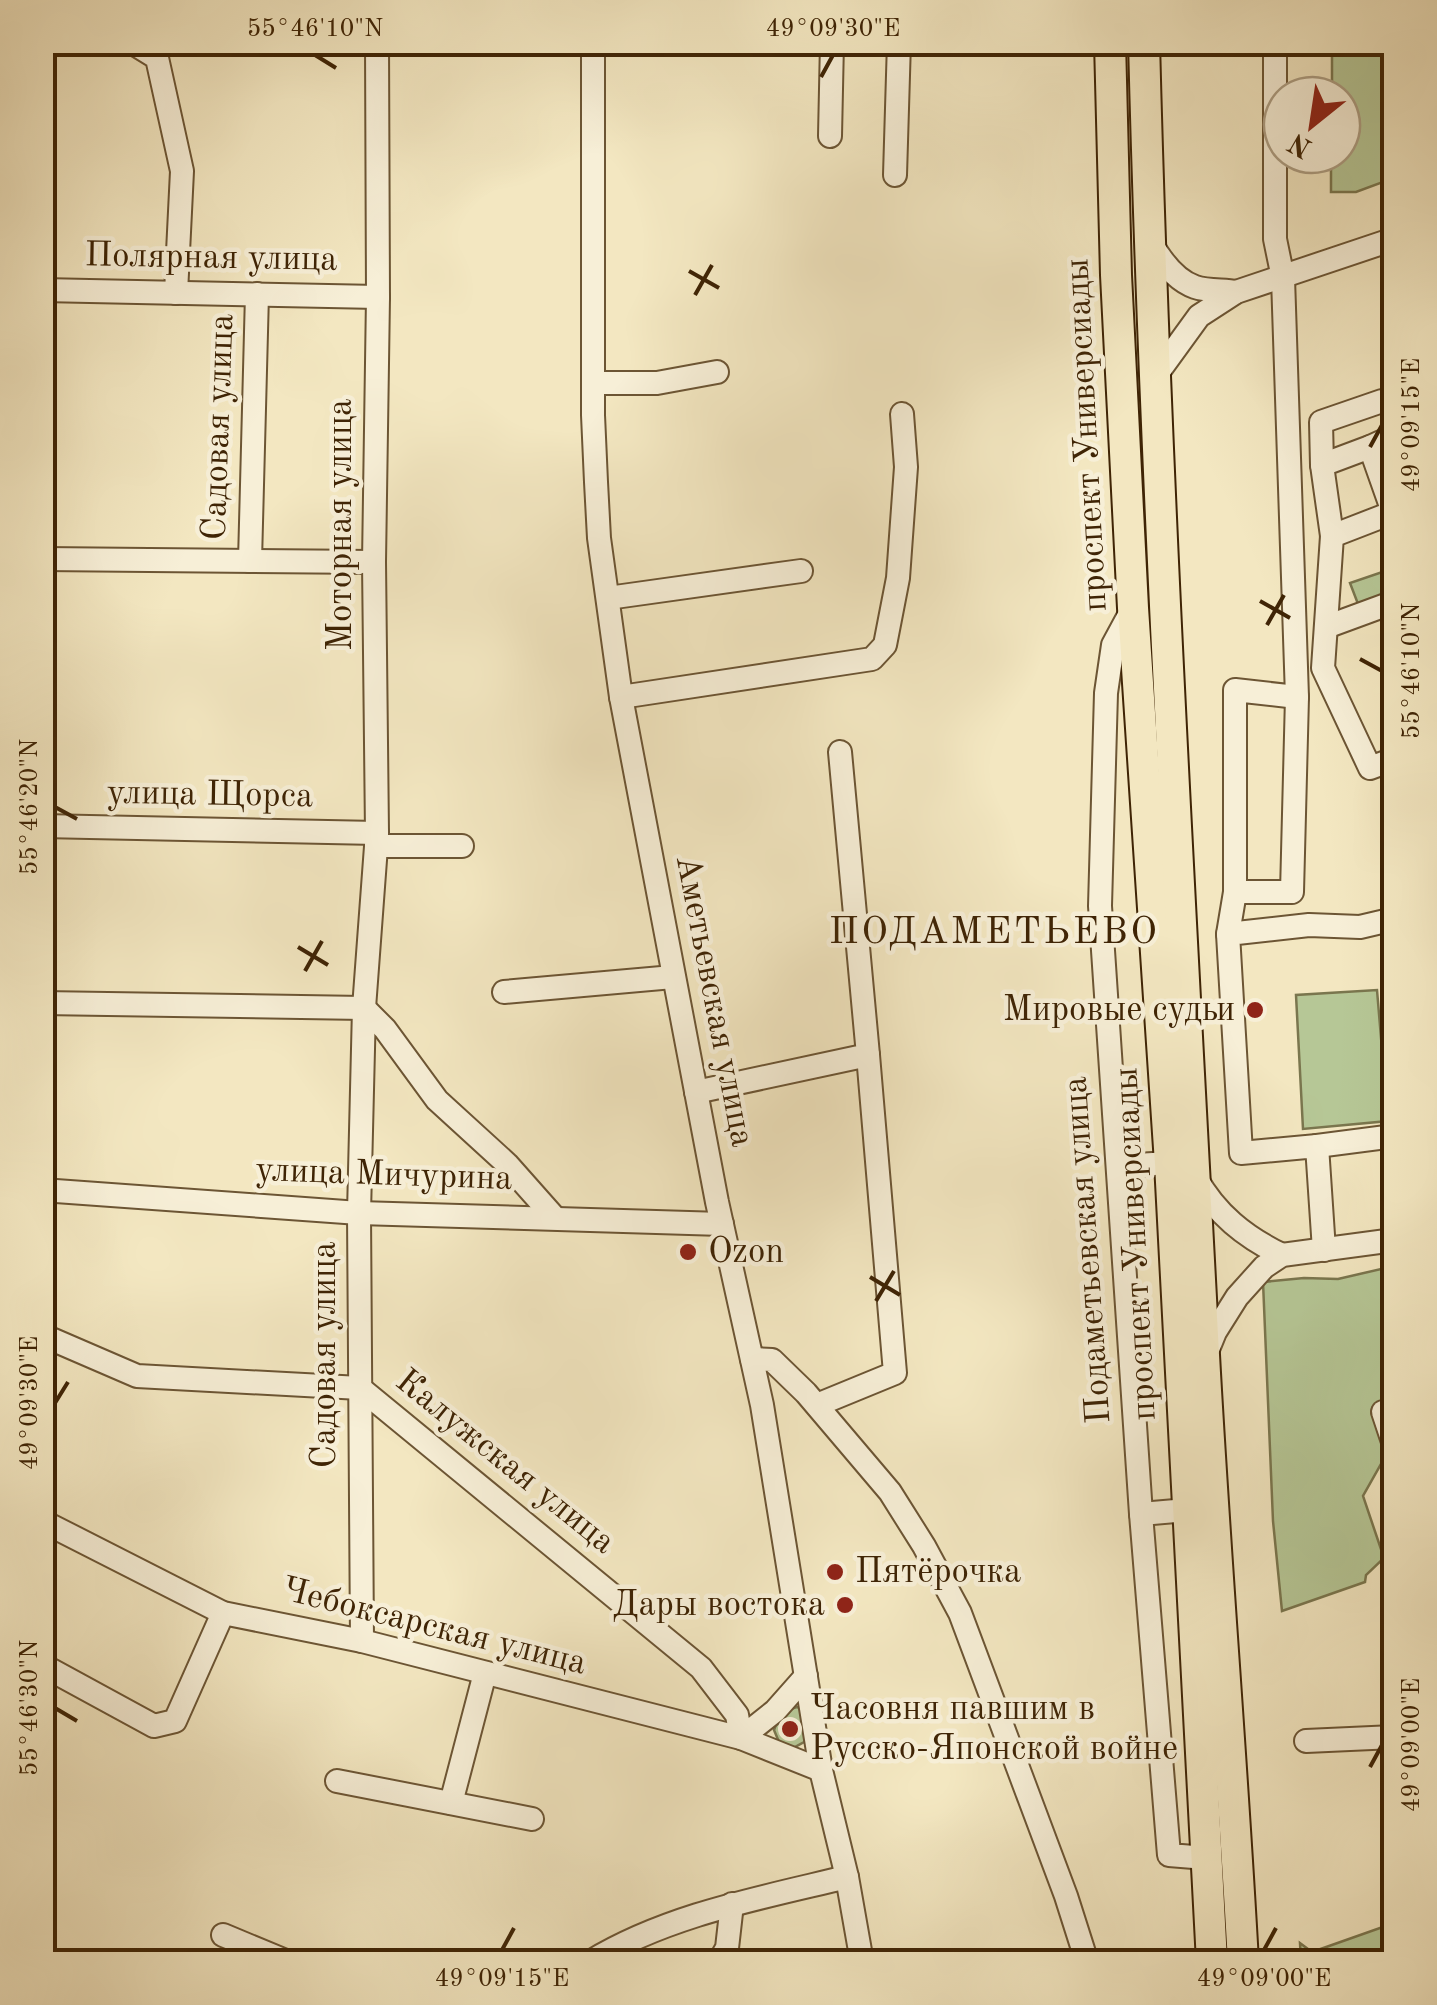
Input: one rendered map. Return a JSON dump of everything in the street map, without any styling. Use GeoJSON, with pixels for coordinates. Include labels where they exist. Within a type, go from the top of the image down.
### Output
{"type":"FeatureCollection","features":[{"type":"Feature","properties":{"kind":"main road","name":"проспект Универсиады"},"geometry":{"type":"LineString","coordinates":[[1110,42],[1116,275],[1133,608],[1183,1170],[1204,1357],[1243,1962]]}},
{"type":"Feature","properties":{"kind":"main road","name":"проспект Универсиады"},"geometry":{"type":"LineString","coordinates":[[1144,42],[1183,1170],[1188,1510],[1212,1962]]}},
{"type":"Feature","properties":{"kind":"main road"},"geometry":{"type":"LineString","coordinates":[[1240,1904],[1260,1962]]}},
{"type":"Feature","properties":{"kind":"street"},"geometry":{"type":"LineString","coordinates":[[131,42],[156,58],[182,171],[176,292]]}},
{"type":"Feature","properties":{"kind":"street","name":"Моторная улица"},"geometry":{"type":"LineString","coordinates":[[364,1008],[376,840],[377,42]]}},
{"type":"Feature","properties":{"kind":"street","name":"Аметьевская улица"},"geometry":{"type":"LineString","coordinates":[[593,42],[593,383],[599,538],[621,697],[673,977],[752,1359],[821,1770],[847,1877],[862,1962]]}},
{"type":"Feature","properties":{"kind":"street"},"geometry":{"type":"LineString","coordinates":[[830,136],[832,42]]}},
{"type":"Feature","properties":{"kind":"street"},"geometry":{"type":"LineString","coordinates":[[896,176],[898,42]]}},
{"type":"Feature","properties":{"kind":"street"},"geometry":{"type":"LineString","coordinates":[[1235,892],[1292,892],[1298,697],[1283,278],[1275,239],[1275,42]]}},
{"type":"Feature","properties":{"kind":"street"},"geometry":{"type":"LineString","coordinates":[[1149,238],[1160,258],[1195,287],[1236,292]]}},
{"type":"Feature","properties":{"kind":"street"},"geometry":{"type":"LineString","coordinates":[[1154,378],[1198,316],[1236,292],[1394,238]]}},
{"type":"Feature","properties":{"kind":"street","name":"Полярная улица"},"geometry":{"type":"LineString","coordinates":[[42,290],[378,297]]}},
{"type":"Feature","properties":{"kind":"street","name":"Садовая улица"},"geometry":{"type":"LineString","coordinates":[[250,561],[258,294]]}},
{"type":"Feature","properties":{"kind":"street"},"geometry":{"type":"LineString","coordinates":[[593,383],[658,383],[718,372]]}},
{"type":"Feature","properties":{"kind":"street"},"geometry":{"type":"LineString","coordinates":[[1322,465],[1394,434],[1388,398],[1321,422],[1322,465],[1332,536],[1324,668],[1370,768],[1394,759]]}},
{"type":"Feature","properties":{"kind":"street"},"geometry":{"type":"LineString","coordinates":[[621,697],[872,659],[885,645],[898,578],[906,468],[902,414]]}},
{"type":"Feature","properties":{"kind":"street"},"geometry":{"type":"LineString","coordinates":[[1332,536],[1394,512],[1370,447]]}},
{"type":"Feature","properties":{"kind":"street"},"geometry":{"type":"LineString","coordinates":[[42,559],[374,562]]}},
{"type":"Feature","properties":{"kind":"street"},"geometry":{"type":"LineString","coordinates":[[608,598],[801,572]]}},
{"type":"Feature","properties":{"kind":"street"},"geometry":{"type":"LineString","coordinates":[[1326,627],[1394,602]]}},
{"type":"Feature","properties":{"kind":"street","name":"Подаметьевская улица"},"geometry":{"type":"LineString","coordinates":[[1133,608],[1113,645],[1106,693],[1100,906],[1140,1514],[1169,1855],[1206,1858]]}},
{"type":"Feature","properties":{"kind":"street"},"geometry":{"type":"LineString","coordinates":[[1298,697],[1235,690],[1235,892],[1228,934],[1242,1153],[1394,1136]]}},
{"type":"Feature","properties":{"kind":"street"},"geometry":{"type":"LineString","coordinates":[[817,1406],[895,1372],[840,752]]}},
{"type":"Feature","properties":{"kind":"street","name":"улица Щорса"},"geometry":{"type":"LineString","coordinates":[[42,826],[462,846]]}},
{"type":"Feature","properties":{"kind":"street"},"geometry":{"type":"LineString","coordinates":[[1228,934],[1308,925],[1360,927],[1394,918]]}},
{"type":"Feature","properties":{"kind":"street"},"geometry":{"type":"LineString","coordinates":[[504,992],[673,977]]}},
{"type":"Feature","properties":{"kind":"street"},"geometry":{"type":"LineString","coordinates":[[42,1002],[364,1008],[437,1100],[506,1164],[554,1217]]}},
{"type":"Feature","properties":{"kind":"street","name":"Садовая улица"},"geometry":{"type":"LineString","coordinates":[[362,1641],[359,1213],[364,1008]]}},
{"type":"Feature","properties":{"kind":"street"},"geometry":{"type":"LineString","coordinates":[[696,1092],[868,1055]]}},
{"type":"Feature","properties":{"kind":"street"},"geometry":{"type":"LineString","coordinates":[[1317,1146],[1324,1250]]}},
{"type":"Feature","properties":{"kind":"street"},"geometry":{"type":"LineString","coordinates":[[1119,1166],[1183,1170],[1232,1224],[1282,1255]]}},
{"type":"Feature","properties":{"kind":"street","name":"улица Мичурина"},"geometry":{"type":"LineString","coordinates":[[42,1190],[359,1213],[722,1224]]}},
{"type":"Feature","properties":{"kind":"street"},"geometry":{"type":"LineString","coordinates":[[1204,1357],[1237,1296],[1264,1267],[1282,1255],[1394,1240]]}},
{"type":"Feature","properties":{"kind":"street","name":"Калужская улица"},"geometry":{"type":"LineString","coordinates":[[42,1336],[137,1376],[360,1388],[702,1668],[736,1715],[741,1738]]}},
{"type":"Feature","properties":{"kind":"street"},"geometry":{"type":"LineString","coordinates":[[752,1359],[772,1360],[817,1406],[890,1492],[924,1546],[960,1613],[1088,1962]]}},
{"type":"Feature","properties":{"kind":"street"},"geometry":{"type":"LineString","coordinates":[[1383,1412],[1394,1445]]}},
{"type":"Feature","properties":{"kind":"street"},"geometry":{"type":"LineString","coordinates":[[1140,1514],[1188,1510]]}},
{"type":"Feature","properties":{"kind":"street","name":"Чебоксарская улица"},"geometry":{"type":"LineString","coordinates":[[42,1521],[223,1614],[362,1641],[741,1738],[821,1770]]}},
{"type":"Feature","properties":{"kind":"street"},"geometry":{"type":"LineString","coordinates":[[42,1665],[154,1726],[175,1721],[223,1614]]}},
{"type":"Feature","properties":{"kind":"street"},"geometry":{"type":"LineString","coordinates":[[451,1803],[486,1673]]}},
{"type":"Feature","properties":{"kind":"street"},"geometry":{"type":"LineString","coordinates":[[741,1738],[775,1711],[806,1676]]}},
{"type":"Feature","properties":{"kind":"street"},"geometry":{"type":"LineString","coordinates":[[1306,1741],[1394,1737]]}},
{"type":"Feature","properties":{"kind":"street"},"geometry":{"type":"LineString","coordinates":[[337,1780],[532,1819]]}},
{"type":"Feature","properties":{"kind":"street"},"geometry":{"type":"LineString","coordinates":[[590,1962],[664,1927],[732,1904],[847,1877]]}},
{"type":"Feature","properties":{"kind":"street"},"geometry":{"type":"LineString","coordinates":[[719,1962],[726,1948],[732,1904]]}},
{"type":"Feature","properties":{"kind":"street"},"geometry":{"type":"LineString","coordinates":[[223,1934],[288,1962]]}},
{"type":"Feature","properties":{"kind":"green space"},"geometry":{"type":"Polygon","coordinates":[[[1332,43],[1394,43],[1394,178],[1356,192],[1331,192],[1331,175],[1362,175],[1362,75],[1332,75],[1332,43]]]}},
{"type":"Feature","properties":{"kind":"green space"},"geometry":{"type":"Polygon","coordinates":[[[1394,568],[1394,591],[1358,604],[1350,583],[1394,568]]]}},
{"type":"Feature","properties":{"kind":"green space"},"geometry":{"type":"Polygon","coordinates":[[[1377,990],[1388,1121],[1303,1129],[1296,995],[1377,990]]]}},
{"type":"Feature","properties":{"kind":"green space"},"geometry":{"type":"Polygon","coordinates":[[[1394,1266],[1394,1399],[1374,1407],[1386,1455],[1363,1496],[1384,1558],[1366,1575],[1365,1582],[1282,1611],[1273,1521],[1263,1282],[1338,1279],[1394,1266]]]}},
{"type":"Feature","properties":{"kind":"green space"},"geometry":{"type":"Polygon","coordinates":[[[797,1707],[805,1710],[809,1734],[793,1748],[779,1742],[774,1730],[782,1715],[797,1707]]]}},
{"type":"Feature","properties":{"kind":"green space"},"geometry":{"type":"Polygon","coordinates":[[[1394,1923],[1394,1962],[1301,1962],[1300,1943],[1312,1952],[1394,1923]]]}},
{"type":"Feature","properties":{"kind":"place","name":"Мировые судьи"},"geometry":{"type":"Point","coordinates":[1255,1010]}},
{"type":"Feature","properties":{"kind":"place","name":"Ozon"},"geometry":{"type":"Point","coordinates":[688,1252]}},
{"type":"Feature","properties":{"kind":"place","name":"Пятёрочка"},"geometry":{"type":"Point","coordinates":[835,1572]}},
{"type":"Feature","properties":{"kind":"place","name":"Дары востока"},"geometry":{"type":"Point","coordinates":[845,1605]}},
{"type":"Feature","properties":{"kind":"place","name":"Часовня павшим в Русско-Японской войне"},"geometry":{"type":"Point","coordinates":[790,1729]}},
{"type":"Feature","properties":{"kind":"district","name":"ПОДАМЕТЬЕВО"},"geometry":{"type":"Point","coordinates":[994,933]}}]}
